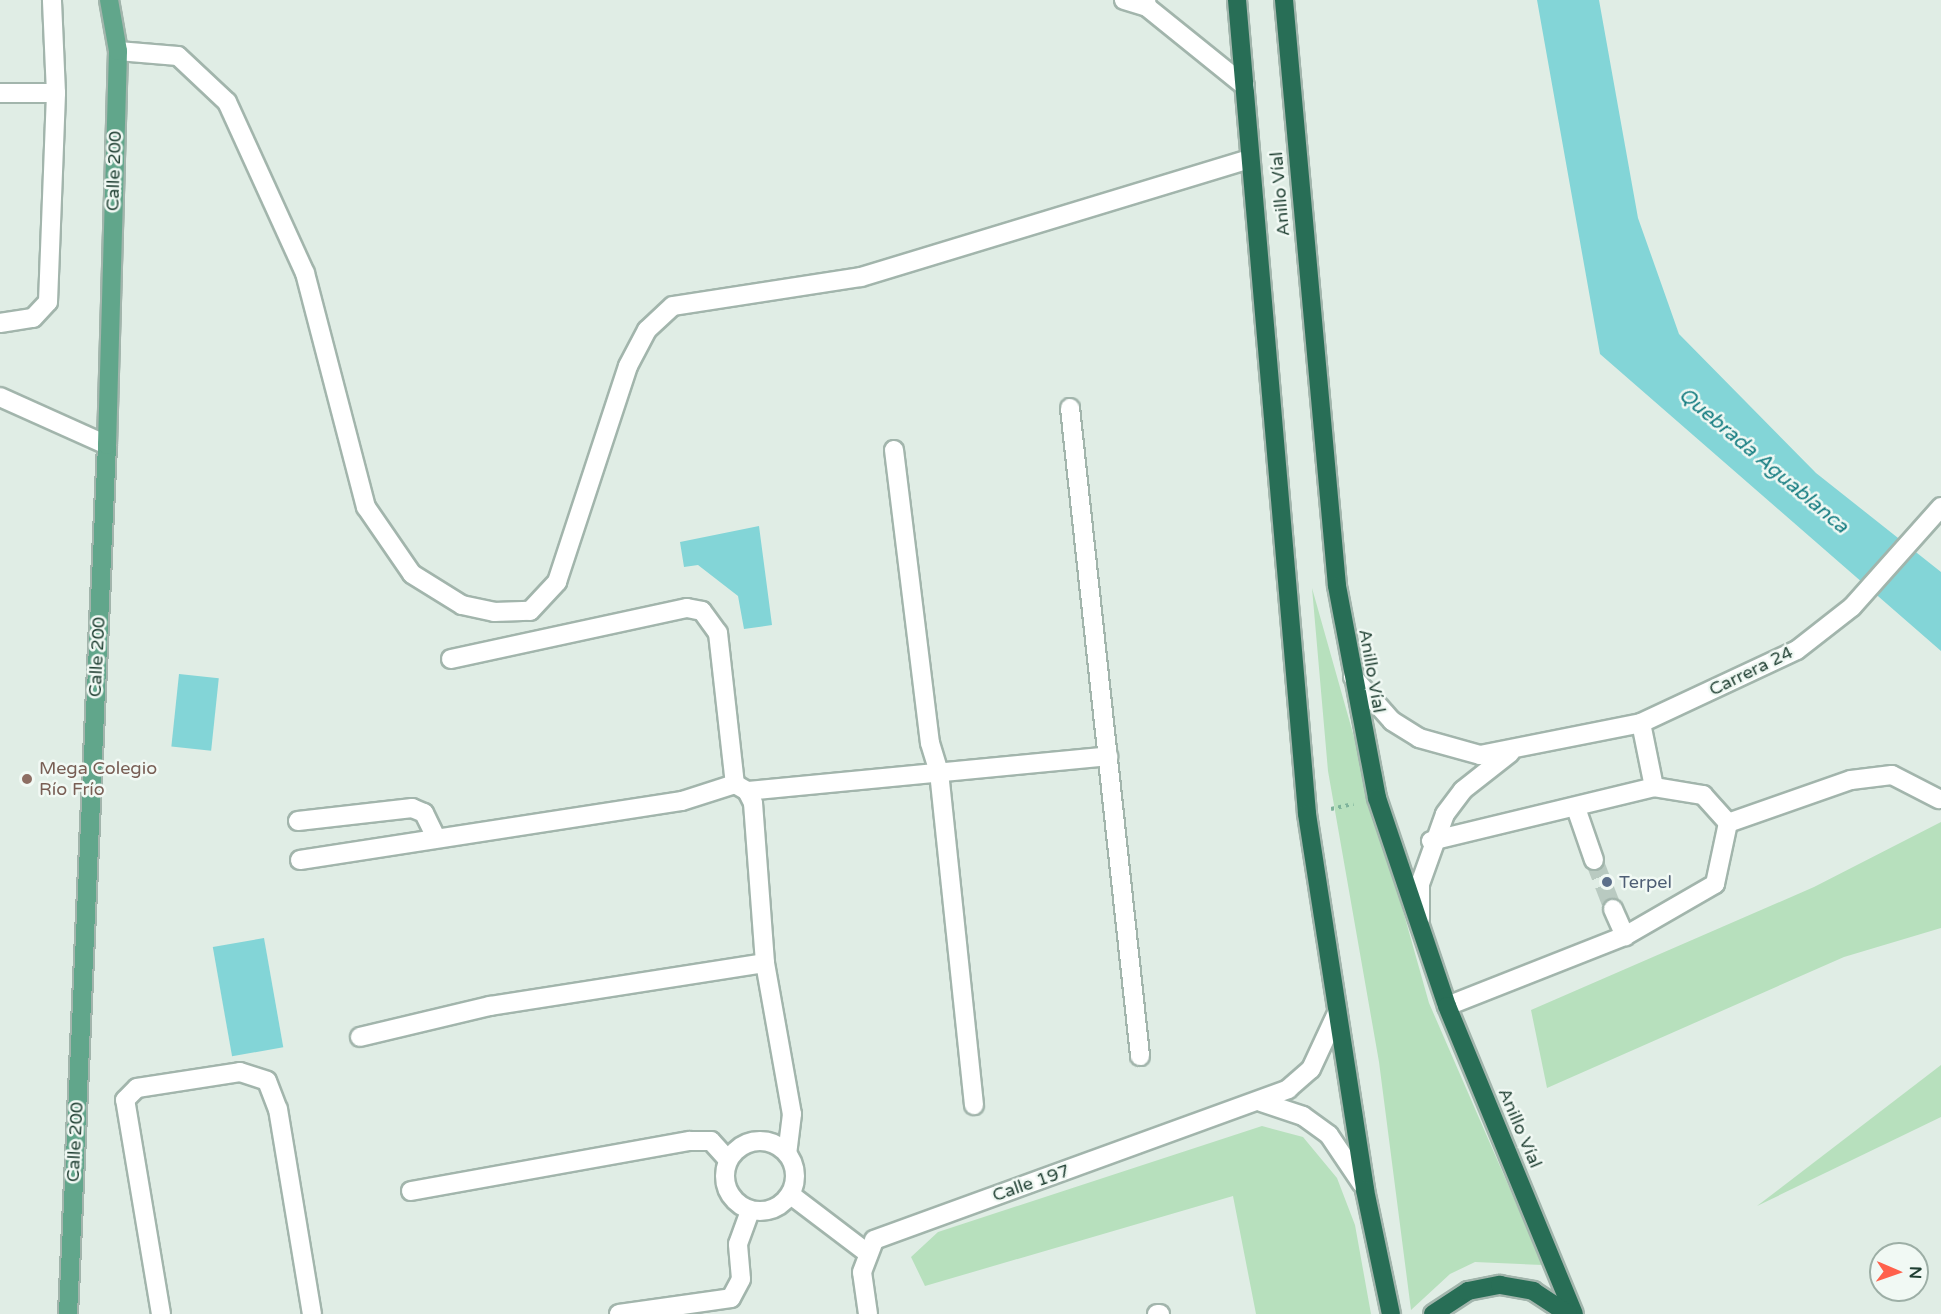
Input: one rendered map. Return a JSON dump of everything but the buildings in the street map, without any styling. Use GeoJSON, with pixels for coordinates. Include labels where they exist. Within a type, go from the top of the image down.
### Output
{"type":"FeatureCollection","features":[{"type":"Feature","properties":{"kind":"highway","name":"Anillo Víal"},"geometry":{"type":"LineString","coordinates":[[1237,0],[1307,814],[1365,1190],[1390,1314]]}},
{"type":"Feature","properties":{"kind":"highway","name":"Anillo Víal"},"geometry":{"type":"LineString","coordinates":[[1284,0],[1337,586],[1350,673],[1377,798],[1447,1006],[1575,1314]]}},
{"type":"Feature","properties":{"kind":"highway"},"geometry":{"type":"LineString","coordinates":[[1433,1314],[1468,1291],[1500,1285],[1533,1291],[1568,1314]]}},
{"type":"Feature","properties":{"kind":"main road","name":"Calle 200"},"geometry":{"type":"LineString","coordinates":[[68,1314],[107,445],[118,51],[109,0]]}},
{"type":"Feature","properties":{"kind":"street"},"geometry":{"type":"LineString","coordinates":[[0,323],[33,318],[48,302],[56,93],[52,0]]}},
{"type":"Feature","properties":{"kind":"street"},"geometry":{"type":"LineString","coordinates":[[1124,0],[1147,3],[1245,86]]}},
{"type":"Feature","properties":{"kind":"street"},"geometry":{"type":"LineString","coordinates":[[118,51],[178,56],[227,102],[305,273],[366,507],[412,574],[462,605],[494,612],[530,611],[557,582],[628,366],[647,330],[674,306],[861,277],[1249,159]]}},
{"type":"Feature","properties":{"kind":"street"},"geometry":{"type":"LineString","coordinates":[[0,93],[56,93]]}},
{"type":"Feature","properties":{"kind":"street"},"geometry":{"type":"LineString","coordinates":[[0,397],[107,445]]}},
{"type":"Feature","properties":{"kind":"street"},"geometry":{"type":"LineString","coordinates":[[1070,408],[1140,1056]]}},
{"type":"Feature","properties":{"kind":"street"},"geometry":{"type":"LineString","coordinates":[[894,450],[930,743],[939,772],[974,1105]]}},
{"type":"Feature","properties":{"kind":"street","name":"Carrera 24"},"geometry":{"type":"LineString","coordinates":[[1350,673],[1384,714],[1419,738],[1480,755],[1511,753],[1641,723],[1797,650],[1852,607],[1941,507]]}},
{"type":"Feature","properties":{"kind":"street"},"geometry":{"type":"LineString","coordinates":[[451,659],[687,608],[702,611],[718,633],[741,787],[753,803],[765,963],[792,1114],[787,1153],[796,1173],[791,1195],[773,1210],[750,1211],[739,1205],[725,1184],[728,1160],[744,1144],[756,1141],[787,1153]]}},
{"type":"Feature","properties":{"kind":"street"},"geometry":{"type":"LineString","coordinates":[[1641,723],[1654,787]]}},
{"type":"Feature","properties":{"kind":"street","name":"Carrera 24"},"geometry":{"type":"LineString","coordinates":[[1420,927],[1420,884],[1431,841],[1463,790],[1511,753]]}},
{"type":"Feature","properties":{"kind":"street"},"geometry":{"type":"LineString","coordinates":[[300,860],[682,801],[741,787],[1108,756]]}},
{"type":"Feature","properties":{"kind":"street"},"geometry":{"type":"LineString","coordinates":[[1728,823],[1851,780],[1892,775],[1939,799]]}},
{"type":"Feature","properties":{"kind":"street"},"geometry":{"type":"LineString","coordinates":[[1431,841],[1576,808],[1654,787],[1703,795],[1728,823]]}},
{"type":"Feature","properties":{"kind":"street"},"geometry":{"type":"LineString","coordinates":[[298,821],[412,808],[424,813],[436,838]]}},
{"type":"Feature","properties":{"kind":"street"},"geometry":{"type":"LineString","coordinates":[[1576,808],[1594,860]]}},
{"type":"Feature","properties":{"kind":"street"},"geometry":{"type":"LineString","coordinates":[[1447,1006],[1625,936],[1715,884],[1728,823]]}},
{"type":"Feature","properties":{"kind":"street"},"geometry":{"type":"LineString","coordinates":[[1613,909],[1625,936]]}},
{"type":"Feature","properties":{"kind":"street"},"geometry":{"type":"LineString","coordinates":[[360,1037],[490,1006],[765,963]]}},
{"type":"Feature","properties":{"kind":"street","name":"Calle 197"},"geometry":{"type":"LineString","coordinates":[[866,1252],[886,1234],[1260,1102],[1311,1069],[1337,1012]]}},
{"type":"Feature","properties":{"kind":"street"},"geometry":{"type":"LineString","coordinates":[[161,1314],[125,1101],[138,1088],[240,1072],[267,1081],[278,1109],[312,1314]]}},
{"type":"Feature","properties":{"kind":"street"},"geometry":{"type":"LineString","coordinates":[[1260,1102],[1303,1116],[1329,1135],[1365,1190]]}},
{"type":"Feature","properties":{"kind":"street"},"geometry":{"type":"LineString","coordinates":[[411,1191],[690,1141],[711,1141],[728,1160]]}},
{"type":"Feature","properties":{"kind":"street"},"geometry":{"type":"LineString","coordinates":[[791,1195],[866,1252],[862,1272],[868,1314]]}},
{"type":"Feature","properties":{"kind":"street"},"geometry":{"type":"LineString","coordinates":[[619,1314],[731,1298],[741,1279],[738,1244],[750,1211]]}},
{"type":"Feature","properties":{"kind":"path"},"geometry":{"type":"LineString","coordinates":[[1307,814],[1377,798]]}},
{"type":"Feature","properties":{"kind":"green space"},"geometry":{"type":"Polygon","coordinates":[[[1312,588],[1429,1003],[1543,1265],[1475,1262],[1450,1274],[1411,1310],[1379,1062],[1328,771],[1312,588]]]}},
{"type":"Feature","properties":{"kind":"green space"},"geometry":{"type":"Polygon","coordinates":[[[1941,822],[1941,928],[1844,957],[1547,1088],[1531,1010],[1814,887],[1941,822]]]}},
{"type":"Feature","properties":{"kind":"green space"},"geometry":{"type":"Polygon","coordinates":[[[1941,1065],[1941,1117],[1757,1206],[1941,1065]]]}},
{"type":"Feature","properties":{"kind":"green space"},"geometry":{"type":"Polygon","coordinates":[[[1262,1126],[1303,1137],[1337,1178],[1355,1225],[1371,1314],[1256,1314],[1233,1196],[925,1286],[911,1257],[938,1232],[1262,1126]]]}},
{"type":"Feature","properties":{"kind":"water","name":"Quebrada Aguablanca"},"geometry":{"type":"Polygon","coordinates":[[[1537,0],[1599,0],[1638,218],[1679,334],[1816,473],[1941,572],[1941,651],[1600,354],[1537,0]]]}},
{"type":"Feature","properties":{"kind":"water"},"geometry":{"type":"Polygon","coordinates":[[[759,526],[772,625],[744,629],[738,596],[698,565],[684,567],[680,542],[759,526]]]}},
{"type":"Feature","properties":{"kind":"water"},"geometry":{"type":"Polygon","coordinates":[[[179,674],[219,678],[211,751],[171,747],[179,674]]]}},
{"type":"Feature","properties":{"kind":"water"},"geometry":{"type":"Polygon","coordinates":[[[264,938],[283,1047],[232,1056],[213,947],[264,938]]]}},
{"type":"Feature","properties":{"kind":"tunnel"},"geometry":{"type":"LineString","coordinates":[[1594,860],[1613,909]]}},
{"type":"Feature","properties":{"kind":"place","name":"Mega Colegio Río Frío"},"geometry":{"type":"Point","coordinates":[27,779]}},
{"type":"Feature","properties":{"kind":"place","name":"Terpel"},"geometry":{"type":"Point","coordinates":[1607,882]}}]}
